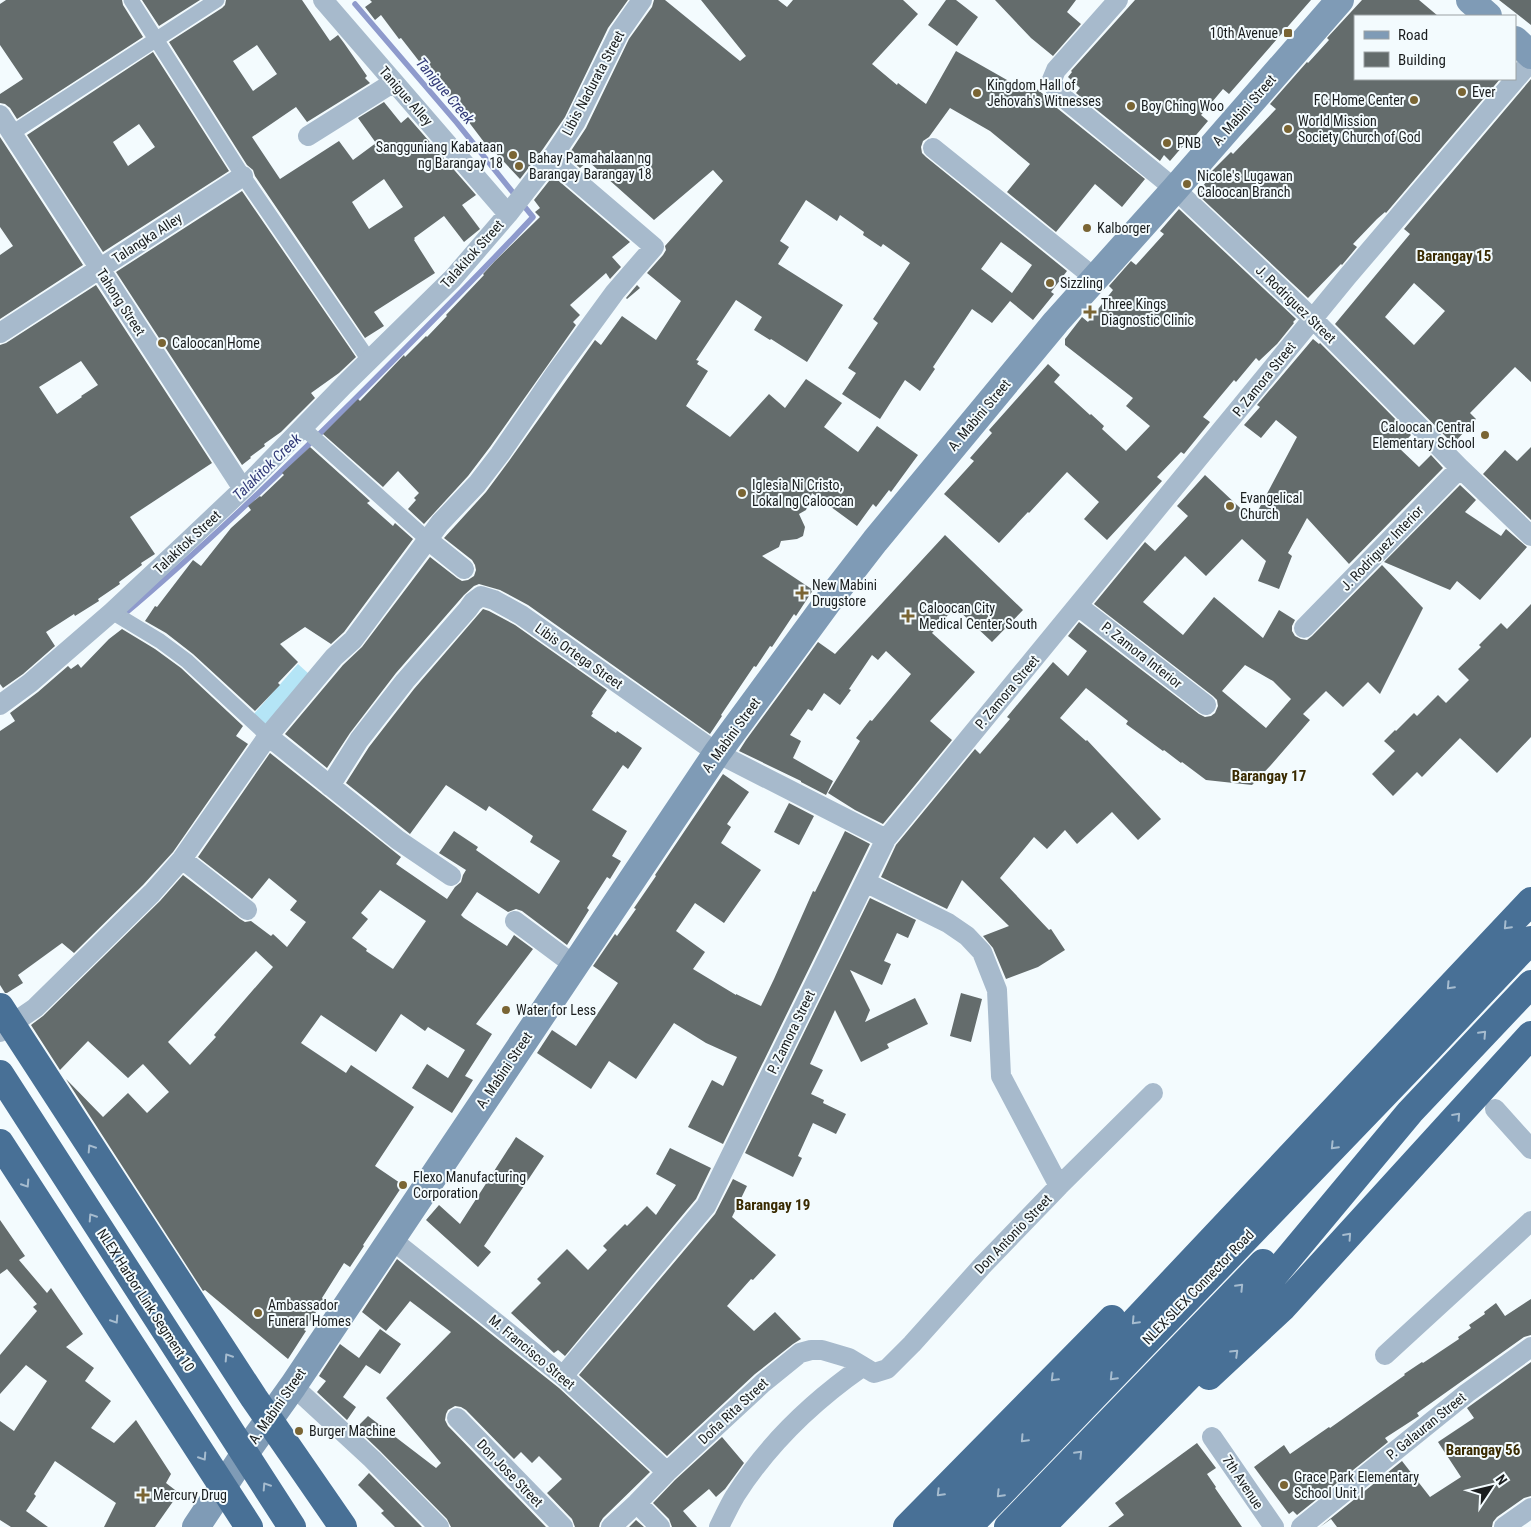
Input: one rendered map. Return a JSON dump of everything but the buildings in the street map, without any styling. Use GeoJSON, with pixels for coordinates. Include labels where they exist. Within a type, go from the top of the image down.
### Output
{"type":"FeatureCollection","features":[{"type":"Feature","properties":{"kind":"highway"},"geometry":{"type":"LineString","coordinates":[[941,1527],[1531,901]]}},
{"type":"Feature","properties":{"kind":"highway"},"geometry":{"type":"LineString","coordinates":[[907,1527],[1248,1181],[1273,1160],[1358,1106],[1429,1048],[1531,940]]}},
{"type":"Feature","properties":{"kind":"highway"},"geometry":{"type":"LineString","coordinates":[[1008,1527],[1531,984]]}},
{"type":"Feature","properties":{"kind":"highway"},"geometry":{"type":"LineString","coordinates":[[0,1007],[254,1398],[343,1527]]}},
{"type":"Feature","properties":{"kind":"highway"},"geometry":{"type":"LineString","coordinates":[[1042,1527],[1282,1308],[1531,1035]]}},
{"type":"Feature","properties":{"kind":"highway","name":"NLEX-SLEX Connector Road"},"geometry":{"type":"LineString","coordinates":[[968,1527],[1429,1048]]}},
{"type":"Feature","properties":{"kind":"highway"},"geometry":{"type":"LineString","coordinates":[[1042,1527],[1195,1370],[1372,1156],[1450,1070]]}},
{"type":"Feature","properties":{"kind":"highway","name":"NLEX Harbor Link Segment 10"},"geometry":{"type":"LineString","coordinates":[[0,1074],[292,1527]]}},
{"type":"Feature","properties":{"kind":"highway"},"geometry":{"type":"LineString","coordinates":[[0,1143],[249,1527]]}},
{"type":"Feature","properties":{"kind":"main road","name":"A. Mabini Street"},"geometry":{"type":"LineString","coordinates":[[196,1527],[293,1386],[717,753],[827,603],[875,541],[1056,322],[1096,279],[1340,0]]}},
{"type":"Feature","properties":{"kind":"main road"},"geometry":{"type":"LineString","coordinates":[[1470,0],[1487,15]]}},
{"type":"Feature","properties":{"kind":"main road"},"geometry":{"type":"LineString","coordinates":[[1516,41],[1531,55]]}},
{"type":"Feature","properties":{"kind":"street"},"geometry":{"type":"LineString","coordinates":[[130,0],[243,176],[369,360]]}},
{"type":"Feature","properties":{"kind":"street"},"geometry":{"type":"LineString","coordinates":[[12,133],[217,0]]}},
{"type":"Feature","properties":{"kind":"street","name":"Libis Nadurata Street"},"geometry":{"type":"LineString","coordinates":[[508,214],[551,159],[575,123],[619,33],[642,0]]}},
{"type":"Feature","properties":{"kind":"street","name":"J. Rodriguez Street"},"geometry":{"type":"LineString","coordinates":[[1118,0],[1056,70],[1051,82],[1060,95],[1175,189],[1313,319],[1460,468],[1531,536]]}},
{"type":"Feature","properties":{"kind":"street","name":"Tanigue Alley"},"geometry":{"type":"LineString","coordinates":[[330,2],[394,82],[508,214]]}},
{"type":"Feature","properties":{"kind":"street","name":"P. Zamora Street"},"geometry":{"type":"LineString","coordinates":[[1516,79],[1531,61]]}},
{"type":"Feature","properties":{"kind":"street","name":"P. Zamora Street"},"geometry":{"type":"LineString","coordinates":[[563,1376],[706,1206],[886,839],[1313,319],[1515,80]]}},
{"type":"Feature","properties":{"kind":"street"},"geometry":{"type":"LineString","coordinates":[[308,136],[394,82]]}},
{"type":"Feature","properties":{"kind":"street","name":"Tahong Street"},"geometry":{"type":"LineString","coordinates":[[0,115],[243,489]]}},
{"type":"Feature","properties":{"kind":"street"},"geometry":{"type":"LineString","coordinates":[[933,148],[1096,279]]}},
{"type":"Feature","properties":{"kind":"street"},"geometry":{"type":"LineString","coordinates":[[0,1032],[35,1008],[152,893],[182,859],[268,736],[334,657],[353,640],[440,523],[477,484],[615,292],[654,247],[551,159]]}},
{"type":"Feature","properties":{"kind":"street","name":"Talangka Alley"},"geometry":{"type":"LineString","coordinates":[[0,333],[243,176]]}},
{"type":"Feature","properties":{"kind":"street","name":"Talakitok Street"},"geometry":{"type":"LineString","coordinates":[[0,705],[30,683],[112,612],[305,430],[369,360],[453,278],[508,214]]}},
{"type":"Feature","properties":{"kind":"street"},"geometry":{"type":"LineString","coordinates":[[305,430],[428,540],[464,569]]}},
{"type":"Feature","properties":{"kind":"street","name":"J. Rodriguez Interior"},"geometry":{"type":"LineString","coordinates":[[1304,628],[1460,468]]}},
{"type":"Feature","properties":{"kind":"street","name":"Libis Ortega Street"},"geometry":{"type":"LineString","coordinates":[[330,786],[359,740],[404,681],[473,602],[481,596],[494,600],[521,615],[717,753],[886,839]]}},
{"type":"Feature","properties":{"kind":"street","name":"P. Zamora Interior"},"geometry":{"type":"LineString","coordinates":[[1078,606],[1206,704]]}},
{"type":"Feature","properties":{"kind":"street"},"geometry":{"type":"LineString","coordinates":[[112,612],[160,641],[187,661],[268,736],[398,840],[451,876]]}},
{"type":"Feature","properties":{"kind":"street"},"geometry":{"type":"LineString","coordinates":[[182,859],[247,910]]}},
{"type":"Feature","properties":{"kind":"street"},"geometry":{"type":"LineString","coordinates":[[865,882],[948,923],[967,936],[982,952],[997,990],[1001,1076],[1059,1186]]}},
{"type":"Feature","properties":{"kind":"street"},"geometry":{"type":"LineString","coordinates":[[515,921],[574,965]]}},
{"type":"Feature","properties":{"kind":"street","name":"Don Antonio Street"},"geometry":{"type":"LineString","coordinates":[[719,1527],[734,1497],[763,1457],[800,1416],[826,1393],[868,1370],[887,1370],[982,1266],[1153,1093]]}},
{"type":"Feature","properties":{"kind":"street"},"geometry":{"type":"LineString","coordinates":[[1495,1109],[1531,1149]]}},
{"type":"Feature","properties":{"kind":"street"},"geometry":{"type":"LineString","coordinates":[[1385,1355],[1531,1222]]}},
{"type":"Feature","properties":{"kind":"street","name":"M. Francisco Street"},"geometry":{"type":"LineString","coordinates":[[391,1238],[563,1376],[667,1472]]}},
{"type":"Feature","properties":{"kind":"street","name":"P. Galauran Street"},"geometry":{"type":"LineString","coordinates":[[1301,1527],[1467,1393],[1531,1347]]}},
{"type":"Feature","properties":{"kind":"street","name":"Doña Rita Street"},"geometry":{"type":"LineString","coordinates":[[611,1527],[763,1383],[800,1353],[822,1350],[849,1358],[868,1370]]}},
{"type":"Feature","properties":{"kind":"street"},"geometry":{"type":"LineString","coordinates":[[293,1386],[372,1459],[439,1527]]}},
{"type":"Feature","properties":{"kind":"street","name":"Don Jose Street"},"geometry":{"type":"LineString","coordinates":[[457,1418],[563,1527]]}},
{"type":"Feature","properties":{"kind":"street","name":"7th Avenue"},"geometry":{"type":"LineString","coordinates":[[1212,1437],[1274,1527]]}},
{"type":"Feature","properties":{"kind":"street"},"geometry":{"type":"LineString","coordinates":[[637,1503],[660,1527]]}},
{"type":"Feature","properties":{"kind":"street"},"geometry":{"type":"LineString","coordinates":[[1504,1527],[1531,1508]]}},
{"type":"Feature","properties":{"kind":"shaded area"},"geometry":{"type":"Polygon","coordinates":[[[298,664],[320,684],[275,735],[253,715],[298,664]]]}},
{"type":"Feature","properties":{"kind":"waterway","name":"Tanigue Creek"},"geometry":{"type":"LineString","coordinates":[[355,4],[457,123],[515,195]]}},
{"type":"Feature","properties":{"kind":"waterway","name":"Talakitok Creek"},"geometry":{"type":"LineString","coordinates":[[121,617],[181,565],[268,484],[444,310],[533,217],[524,206]]}},
{"type":"Feature","properties":{"kind":"place","name":"10th Avenue"},"geometry":{"type":"Point","coordinates":[1288,33]}},
{"type":"Feature","properties":{"kind":"place","name":"Ever"},"geometry":{"type":"Point","coordinates":[1462,92]}},
{"type":"Feature","properties":{"kind":"place","name":"Kingdom Hall of Jehovah's Witnesses"},"geometry":{"type":"Point","coordinates":[977,93]}},
{"type":"Feature","properties":{"kind":"place","name":"FC Home Center"},"geometry":{"type":"Point","coordinates":[1414,100]}},
{"type":"Feature","properties":{"kind":"place","name":"Boy Ching Woo"},"geometry":{"type":"Point","coordinates":[1131,106]}},
{"type":"Feature","properties":{"kind":"place","name":"World Mission Society Church of God"},"geometry":{"type":"Point","coordinates":[1288,129]}},
{"type":"Feature","properties":{"kind":"place","name":"PNB"},"geometry":{"type":"Point","coordinates":[1167,143]}},
{"type":"Feature","properties":{"kind":"place","name":"Sangguniang Kabataan ng Barangay 18"},"geometry":{"type":"Point","coordinates":[513,155]}},
{"type":"Feature","properties":{"kind":"place","name":"Bahay Pamahalaan ng Barangay Barangay 18"},"geometry":{"type":"Point","coordinates":[519,166]}},
{"type":"Feature","properties":{"kind":"place","name":"Nicole's Lugawan Caloocan Branch"},"geometry":{"type":"Point","coordinates":[1187,184]}},
{"type":"Feature","properties":{"kind":"place","name":"Kalborger"},"geometry":{"type":"Point","coordinates":[1087,228]}},
{"type":"Feature","properties":{"kind":"place","name":"Sizzling"},"geometry":{"type":"Point","coordinates":[1050,283]}},
{"type":"Feature","properties":{"kind":"place","name":"Three Kings Diagnostic Clinic"},"geometry":{"type":"Point","coordinates":[1090,312]}},
{"type":"Feature","properties":{"kind":"place","name":"Caloocan Home"},"geometry":{"type":"Point","coordinates":[162,343]}},
{"type":"Feature","properties":{"kind":"place","name":"Caloocan Central Elementary School"},"geometry":{"type":"Point","coordinates":[1485,435]}},
{"type":"Feature","properties":{"kind":"place","name":"Iglesia Ni Cristo, Lokal ng Caloocan"},"geometry":{"type":"Point","coordinates":[742,493]}},
{"type":"Feature","properties":{"kind":"place","name":"Evangelical Church"},"geometry":{"type":"Point","coordinates":[1230,506]}},
{"type":"Feature","properties":{"kind":"place","name":"New Mabini Drugstore"},"geometry":{"type":"Point","coordinates":[802,593]}},
{"type":"Feature","properties":{"kind":"place","name":"Caloocan City Medical Center South"},"geometry":{"type":"Point","coordinates":[908,616]}},
{"type":"Feature","properties":{"kind":"place","name":"Water for Less"},"geometry":{"type":"Point","coordinates":[506,1010]}},
{"type":"Feature","properties":{"kind":"place","name":"Flexo Manufacturing Corporation"},"geometry":{"type":"Point","coordinates":[403,1185]}},
{"type":"Feature","properties":{"kind":"place","name":"Ambassador Funeral Homes"},"geometry":{"type":"Point","coordinates":[258,1313]}},
{"type":"Feature","properties":{"kind":"place","name":"Burger Machine"},"geometry":{"type":"Point","coordinates":[299,1431]}},
{"type":"Feature","properties":{"kind":"place","name":"Grace Park Elementary School Unit I"},"geometry":{"type":"Point","coordinates":[1284,1485]}},
{"type":"Feature","properties":{"kind":"place","name":"Mercury Drug"},"geometry":{"type":"Point","coordinates":[143,1495]}},
{"type":"Feature","properties":{"kind":"district","name":"Barangay 15"},"geometry":{"type":"Point","coordinates":[1454,256]}},
{"type":"Feature","properties":{"kind":"district","name":"Barangay 17"},"geometry":{"type":"Point","coordinates":[1269,776]}},
{"type":"Feature","properties":{"kind":"district","name":"Barangay 19"},"geometry":{"type":"Point","coordinates":[773,1205]}},
{"type":"Feature","properties":{"kind":"district","name":"Barangay 56"},"geometry":{"type":"Point","coordinates":[1483,1450]}}]}
